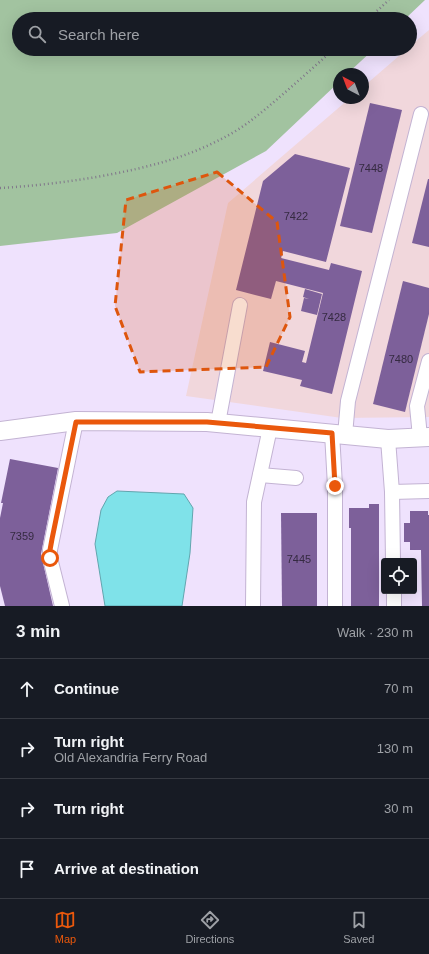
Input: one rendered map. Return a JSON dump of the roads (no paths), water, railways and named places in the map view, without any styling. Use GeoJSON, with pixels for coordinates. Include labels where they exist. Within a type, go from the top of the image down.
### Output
{"type":"FeatureCollection","features":[{"type":"Feature","properties":{"kind":"main road"},"geometry":{"type":"LineString","coordinates":[[0,431],[76,422],[200,422],[388,439],[424,437]]}},
{"type":"Feature","properties":{"kind":"lane"},"geometry":{"type":"LineString","coordinates":[[336,606],[335,486],[339,434],[421,114]]}},
{"type":"Feature","properties":{"kind":"lane"},"geometry":{"type":"LineString","coordinates":[[218,423],[240,305]]}},
{"type":"Feature","properties":{"kind":"lane"},"geometry":{"type":"LineString","coordinates":[[424,437],[417,406],[429,361]]}},
{"type":"Feature","properties":{"kind":"lane"},"geometry":{"type":"LineString","coordinates":[[62,606],[50,558],[50,550],[76,422]]}},
{"type":"Feature","properties":{"kind":"lane"},"geometry":{"type":"LineString","coordinates":[[253,606],[254,502],[270,428]]}},
{"type":"Feature","properties":{"kind":"lane"},"geometry":{"type":"LineString","coordinates":[[388,439],[392,492],[393,558]]}},
{"type":"Feature","properties":{"kind":"lane"},"geometry":{"type":"LineString","coordinates":[[260,475],[296,478]]}},
{"type":"Feature","properties":{"kind":"lane"},"geometry":{"type":"LineString","coordinates":[[392,492],[429,491]]}},
{"type":"Feature","properties":{"kind":"lane"},"geometry":{"type":"LineString","coordinates":[[394,594],[394,606]]}}]}
